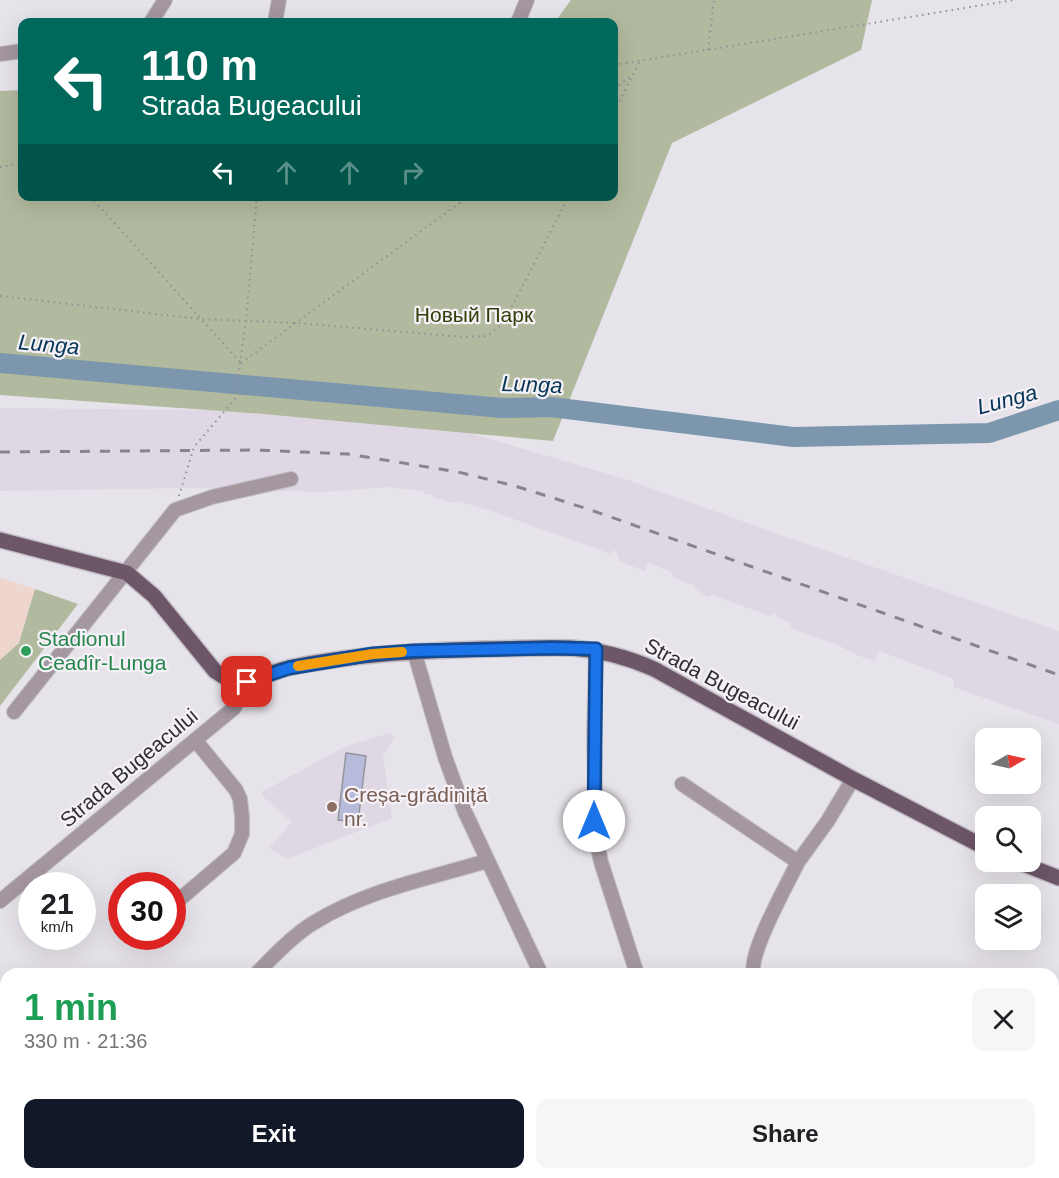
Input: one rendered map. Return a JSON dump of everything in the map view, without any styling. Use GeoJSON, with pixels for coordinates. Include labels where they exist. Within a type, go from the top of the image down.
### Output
{"type":"FeatureCollection","features":[{"type":"Feature","properties":{"kind":"main road"},"geometry":{"type":"LineString","coordinates":[[0,540],[126,573],[154,596],[215,672],[226,679],[247,682]]}},
{"type":"Feature","properties":{"kind":"main road","name":"Strada Bugeacului"},"geometry":{"type":"LineString","coordinates":[[247,682],[289,668],[373,654],[414,651],[596,649],[630,658],[654,669],[853,779],[975,842]]}},
{"type":"Feature","properties":{"kind":"main road"},"geometry":{"type":"LineString","coordinates":[[1041,871],[1059,878]]}},
{"type":"Feature","properties":{"kind":"street"},"geometry":{"type":"LineString","coordinates":[[154,18],[165,0]]}},
{"type":"Feature","properties":{"kind":"street"},"geometry":{"type":"LineString","coordinates":[[276,18],[279,0]]}},
{"type":"Feature","properties":{"kind":"street"},"geometry":{"type":"LineString","coordinates":[[520,18],[527,0]]}},
{"type":"Feature","properties":{"kind":"street"},"geometry":{"type":"LineString","coordinates":[[0,54],[18,52]]}},
{"type":"Feature","properties":{"kind":"street"},"geometry":{"type":"LineString","coordinates":[[14,712],[175,510],[212,497],[291,479]]}},
{"type":"Feature","properties":{"kind":"street"},"geometry":{"type":"LineString","coordinates":[[596,649],[594,736],[596,838],[601,862],[635,968]]}},
{"type":"Feature","properties":{"kind":"street"},"geometry":{"type":"LineString","coordinates":[[414,651],[445,757],[465,812],[539,968]]}},
{"type":"Feature","properties":{"kind":"street","name":"Strada Bugeacului"},"geometry":{"type":"LineString","coordinates":[[0,901],[234,708],[247,682]]}},
{"type":"Feature","properties":{"kind":"street"},"geometry":{"type":"LineString","coordinates":[[186,894],[234,853],[242,834],[240,799],[236,790],[196,741]]}},
{"type":"Feature","properties":{"kind":"street"},"geometry":{"type":"LineString","coordinates":[[752,968],[755,951],[798,862],[827,822],[853,779]]}},
{"type":"Feature","properties":{"kind":"street"},"geometry":{"type":"LineString","coordinates":[[682,784],[798,862]]}},
{"type":"Feature","properties":{"kind":"street"},"geometry":{"type":"LineString","coordinates":[[262,968],[313,923],[348,904],[398,886],[488,861]]}},
{"type":"Feature","properties":{"kind":"path"},"geometry":{"type":"LineString","coordinates":[[708,50],[714,0]]}},
{"type":"Feature","properties":{"kind":"path"},"geometry":{"type":"LineString","coordinates":[[618,64],[1014,0]]}},
{"type":"Feature","properties":{"kind":"path"},"geometry":{"type":"LineString","coordinates":[[618,104],[640,61]]}},
{"type":"Feature","properties":{"kind":"path"},"geometry":{"type":"LineString","coordinates":[[618,86],[633,74]]}},
{"type":"Feature","properties":{"kind":"path"},"geometry":{"type":"LineString","coordinates":[[0,167],[18,164]]}},
{"type":"Feature","properties":{"kind":"path"},"geometry":{"type":"LineString","coordinates":[[94,201],[241,363]]}},
{"type":"Feature","properties":{"kind":"path"},"geometry":{"type":"LineString","coordinates":[[175,510],[194,447],[235,399],[246,321],[257,201]]}},
{"type":"Feature","properties":{"kind":"path"},"geometry":{"type":"LineString","coordinates":[[241,363],[462,201]]}},
{"type":"Feature","properties":{"kind":"path"},"geometry":{"type":"LineString","coordinates":[[0,296],[200,319],[298,323],[464,338],[488,336],[504,322],[566,201]]}},
{"type":"Feature","properties":{"kind":"shaded area"},"geometry":{"type":"Polygon","coordinates":[[[0,408],[301,411],[450,427],[628,480],[1059,631],[1059,724],[953,687],[954,679],[879,651],[874,661],[854,654],[840,646],[791,628],[791,624],[775,613],[770,616],[712,595],[708,597],[695,589],[695,586],[672,577],[673,573],[648,562],[645,571],[620,562],[617,552],[613,550],[611,554],[494,512],[458,501],[453,503],[435,498],[431,494],[424,494],[424,491],[387,487],[324,492],[191,488],[0,491],[0,408]]]}},
{"type":"Feature","properties":{"kind":"shaded area"},"geometry":{"type":"Polygon","coordinates":[[[0,578],[35,589],[19,643],[0,660],[0,578]]]}},
{"type":"Feature","properties":{"kind":"shaded area","name":"Creșa-grădiniță nr."},"geometry":{"type":"Polygon","coordinates":[[[390,733],[395,738],[383,755],[392,818],[287,859],[269,848],[292,822],[262,796],[262,792],[344,747],[390,733]]]}},
{"type":"Feature","properties":{"kind":"green space","name":"Новый Парк"},"geometry":{"type":"Polygon","coordinates":[[[571,0],[872,0],[861,50],[672,143],[553,441],[263,414],[0,395],[0,91],[18,90],[18,201],[618,201],[618,18],[558,18],[571,0]]]}},
{"type":"Feature","properties":{"kind":"green space","name":"Stadionul Ceadîr-Lunga"},"geometry":{"type":"Polygon","coordinates":[[[35,589],[78,604],[0,706],[0,660],[19,643],[35,589]]]}},
{"type":"Feature","properties":{"kind":"building"},"geometry":{"type":"Polygon","coordinates":[[[346,753],[366,756],[358,822],[338,820],[346,753]]]}},
{"type":"Feature","properties":{"kind":"waterway","name":"Lunga"},"geometry":{"type":"LineString","coordinates":[[0,363],[502,408],[551,407],[793,437],[989,433],[1059,410]]}},
{"type":"Feature","properties":{"kind":"railway"},"geometry":{"type":"LineString","coordinates":[[0,452],[256,450],[348,454],[458,472],[515,486],[588,509],[1059,675]]}},
{"type":"Feature","properties":{"kind":"slow traffic"},"geometry":{"type":"LineString","coordinates":[[298,666],[328,660],[402,652]]}},
{"type":"Feature","properties":{"kind":"place","name":"Stadionul Ceadîr-Lunga"},"geometry":{"type":"Point","coordinates":[26,651]}},
{"type":"Feature","properties":{"kind":"place","name":"Creșa-grădiniță nr."},"geometry":{"type":"Point","coordinates":[332,807]}},
{"type":"Feature","properties":{"kind":"route"},"geometry":{"type":"LineString","coordinates":[[247,682],[289,668],[373,654],[414,651],[596,649],[594,821]]}}]}
